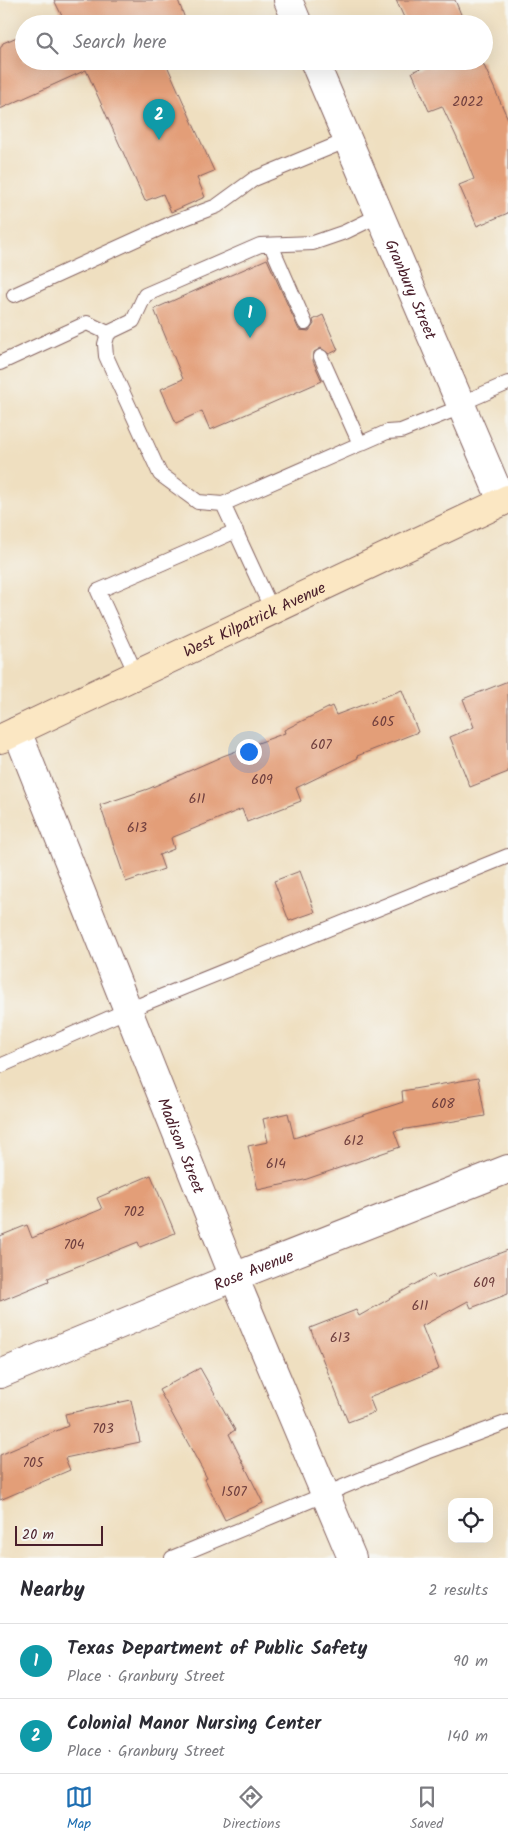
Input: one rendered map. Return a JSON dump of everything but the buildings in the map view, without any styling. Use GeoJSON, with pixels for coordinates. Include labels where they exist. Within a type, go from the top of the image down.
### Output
{"type":"FeatureCollection","features":[{"type":"Feature","properties":{"kind":"main road","name":"West Kilpatrick Avenue"},"geometry":{"type":"LineString","coordinates":[[8,735],[272,610],[506,505]]}},
{"type":"Feature","properties":{"kind":"street"},"geometry":{"type":"LineString","coordinates":[[288,0],[294,15]]}},
{"type":"Feature","properties":{"kind":"street","name":"Granbury Street"},"geometry":{"type":"LineString","coordinates":[[318,70],[461,406],[506,505]]}},
{"type":"Feature","properties":{"kind":"street","name":"Madison Street"},"geometry":{"type":"LineString","coordinates":[[8,735],[128,1010],[234,1277],[352,1558]]}},
{"type":"Feature","properties":{"kind":"street","name":"Rose Avenue"},"geometry":{"type":"LineString","coordinates":[[0,1374],[234,1277],[508,1169]]}},
{"type":"Feature","properties":{"kind":"lane"},"geometry":{"type":"LineString","coordinates":[[14,295],[172,223],[217,206],[254,179],[348,140]]}},
{"type":"Feature","properties":{"kind":"lane"},"geometry":{"type":"LineString","coordinates":[[380,215],[313,244],[260,245],[146,295],[133,321],[108,333],[105,344],[106,356],[160,474],[198,502],[223,504],[387,432],[401,431],[461,406],[508,383]]}},
{"type":"Feature","properties":{"kind":"lane"},"geometry":{"type":"LineString","coordinates":[[271,245],[306,323]]}},
{"type":"Feature","properties":{"kind":"lane"},"geometry":{"type":"LineString","coordinates":[[0,363],[87,323],[108,333]]}},
{"type":"Feature","properties":{"kind":"lane"},"geometry":{"type":"LineString","coordinates":[[321,357],[360,444]]}},
{"type":"Feature","properties":{"kind":"lane"},"geometry":{"type":"LineString","coordinates":[[223,504],[272,610]]}},
{"type":"Feature","properties":{"kind":"lane"},"geometry":{"type":"LineString","coordinates":[[136,674],[98,591],[236,531]]}},
{"type":"Feature","properties":{"kind":"lane"},"geometry":{"type":"LineString","coordinates":[[0,1066],[128,1010],[508,856]]}},
{"type":"Feature","properties":{"kind":"lane"},"geometry":{"type":"LineString","coordinates":[[172,1558],[508,1422]]}},
{"type":"Feature","properties":{"kind":"place","name":"Colonial Manor Nursing Center"},"geometry":{"type":"Point","coordinates":[159,140]}},
{"type":"Feature","properties":{"kind":"place","name":"Texas Department of Public Safety"},"geometry":{"type":"Point","coordinates":[250,338]}}]}
